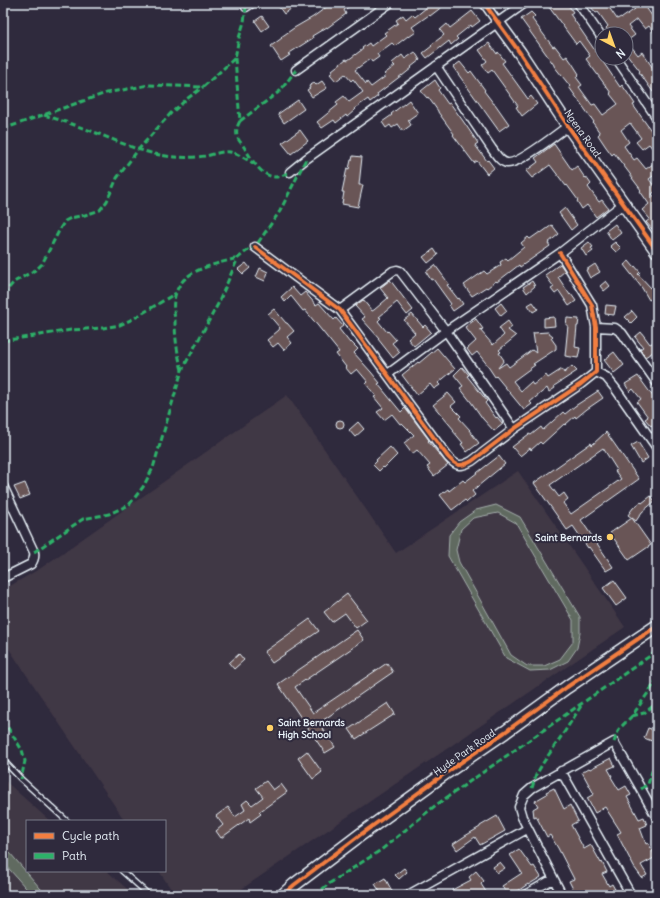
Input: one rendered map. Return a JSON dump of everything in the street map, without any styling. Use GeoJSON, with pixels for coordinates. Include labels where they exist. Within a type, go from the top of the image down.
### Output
{"type":"FeatureCollection","features":[{"type":"Feature","properties":{"kind":"street"},"geometry":{"type":"LineString","coordinates":[[296,70],[390,3]]}},
{"type":"Feature","properties":{"kind":"street"},"geometry":{"type":"LineString","coordinates":[[484,3],[498,23]]}},
{"type":"Feature","properties":{"kind":"street"},"geometry":{"type":"LineString","coordinates":[[290,172],[306,159],[525,3]]}},
{"type":"Feature","properties":{"kind":"street"},"geometry":{"type":"LineString","coordinates":[[578,3],[594,26]]}},
{"type":"Feature","properties":{"kind":"street","name":"Ngena Road"},"geometry":{"type":"LineString","coordinates":[[498,23],[520,53],[568,126],[657,251]]}},
{"type":"Feature","properties":{"kind":"street"},"geometry":{"type":"LineString","coordinates":[[436,66],[492,149],[502,161],[508,164],[515,162],[568,126]]}},
{"type":"Feature","properties":{"kind":"street"},"geometry":{"type":"LineString","coordinates":[[621,66],[657,118]]}},
{"type":"Feature","properties":{"kind":"street"},"geometry":{"type":"LineString","coordinates":[[388,374],[446,331],[560,253],[624,204]]}},
{"type":"Feature","properties":{"kind":"street"},"geometry":{"type":"LineString","coordinates":[[255,247],[340,310],[454,464],[460,465],[472,461],[514,429],[581,384],[596,372]]}},
{"type":"Feature","properties":{"kind":"street"},"geometry":{"type":"LineString","coordinates":[[560,253],[592,304],[596,327],[596,372]]}},
{"type":"Feature","properties":{"kind":"street"},"geometry":{"type":"LineString","coordinates":[[340,310],[393,271],[400,271],[446,331],[514,429]]}},
{"type":"Feature","properties":{"kind":"street"},"geometry":{"type":"LineString","coordinates":[[596,327],[615,328],[622,333],[657,383]]}},
{"type":"Feature","properties":{"kind":"street"},"geometry":{"type":"LineString","coordinates":[[596,372],[606,378],[616,388],[657,448]]}},
{"type":"Feature","properties":{"kind":"street"},"geometry":{"type":"LineString","coordinates":[[3,486],[35,556],[31,564],[3,578]]}},
{"type":"Feature","properties":{"kind":"street","name":"Hyde Park Road"},"geometry":{"type":"LineString","coordinates":[[283,895],[360,835],[447,772],[567,687],[657,626]]}},
{"type":"Feature","properties":{"kind":"street"},"geometry":{"type":"LineString","coordinates":[[562,895],[527,829],[519,807],[524,795],[532,788],[614,742],[657,818]]}},
{"type":"Feature","properties":{"kind":"street"},"geometry":{"type":"LineString","coordinates":[[561,771],[631,895]]}},
{"type":"Feature","properties":{"kind":"street"},"geometry":{"type":"LineString","coordinates":[[408,895],[527,829]]}},
{"type":"Feature","properties":{"kind":"street"},"geometry":{"type":"LineString","coordinates":[[525,895],[553,879]]}},
{"type":"Feature","properties":{"kind":"lane"},"geometry":{"type":"LineString","coordinates":[[3,760],[21,779],[66,820]]}},
{"type":"Feature","properties":{"kind":"lane"},"geometry":{"type":"LineString","coordinates":[[123,872],[149,895]]}},
{"type":"Feature","properties":{"kind":"shaded area","name":"Saint Bernards High School"},"geometry":{"type":"Polygon","coordinates":[[[287,395],[396,553],[518,471],[625,627],[233,895],[175,895],[160,872],[166,872],[166,820],[124,820],[3,640],[3,590],[41,568],[287,395]]]}},
{"type":"Feature","properties":{"kind":"shaded area"},"geometry":{"type":"Polygon","coordinates":[[[3,779],[49,820],[26,820],[26,872],[108,872],[134,895],[3,895],[3,779]]]}},
{"type":"Feature","properties":{"kind":"green space"},"geometry":{"type":"Polygon","coordinates":[[[496,505],[520,517],[580,617],[580,633],[577,648],[568,661],[550,670],[530,671],[506,658],[448,556],[449,535],[459,522],[476,510],[496,505]],[[498,513],[473,518],[461,529],[456,550],[459,562],[511,655],[527,666],[544,666],[560,659],[573,642],[573,620],[516,523],[498,513]]]}},
{"type":"Feature","properties":{"kind":"green space"},"geometry":{"type":"Polygon","coordinates":[[[3,845],[46,895],[32,895],[3,862],[3,845]]]}},
{"type":"Feature","properties":{"kind":"building"},"geometry":{"type":"Polygon","coordinates":[[[285,3],[299,3],[284,14],[279,7],[285,3]]]}},
{"type":"Feature","properties":{"kind":"building"},"geometry":{"type":"Polygon","coordinates":[[[332,3],[354,3],[344,10],[346,14],[327,28],[312,36],[313,38],[288,54],[290,55],[281,61],[271,46],[282,38],[281,37],[332,3]]]}},
{"type":"Feature","properties":{"kind":"building"},"geometry":{"type":"Polygon","coordinates":[[[432,3],[447,3],[412,27],[416,32],[395,46],[392,43],[377,54],[379,57],[372,62],[370,59],[355,70],[366,84],[367,82],[371,87],[386,76],[384,74],[395,66],[392,63],[402,55],[405,59],[415,52],[420,60],[402,76],[377,94],[378,96],[370,102],[368,99],[354,109],[355,110],[347,117],[346,115],[336,123],[334,120],[322,128],[317,122],[338,105],[336,102],[344,96],[349,102],[363,92],[353,79],[351,81],[345,74],[336,81],[330,74],[333,72],[332,70],[346,59],[348,60],[369,43],[371,46],[386,35],[384,33],[398,23],[396,20],[403,15],[406,19],[412,14],[415,17],[432,3]]]}},
{"type":"Feature","properties":{"kind":"building"},"geometry":{"type":"Polygon","coordinates":[[[546,3],[567,3],[573,12],[570,14],[594,49],[594,66],[606,66],[620,87],[622,85],[627,92],[635,104],[633,105],[657,139],[657,154],[649,144],[642,149],[636,142],[641,138],[630,123],[621,130],[629,142],[624,146],[634,160],[637,158],[646,169],[657,161],[657,173],[649,179],[657,190],[652,194],[657,200],[657,226],[652,229],[646,222],[650,219],[642,210],[649,204],[640,191],[641,190],[614,153],[612,155],[606,147],[598,135],[600,133],[593,123],[594,122],[569,87],[570,86],[521,19],[531,12],[535,16],[532,19],[553,47],[555,46],[564,58],[567,56],[579,74],[576,77],[582,85],[579,87],[592,105],[595,104],[603,115],[618,104],[586,59],[590,56],[579,41],[576,44],[546,3]]]}},
{"type":"Feature","properties":{"kind":"building"},"geometry":{"type":"Polygon","coordinates":[[[594,3],[606,3],[617,19],[622,18],[635,9],[631,3],[643,3],[657,23],[657,37],[649,26],[645,29],[637,19],[628,26],[608,26],[598,12],[596,13],[590,6],[594,3]]]}},
{"type":"Feature","properties":{"kind":"building"},"geometry":{"type":"Polygon","coordinates":[[[472,11],[480,21],[472,27],[471,25],[456,37],[458,39],[451,45],[449,41],[427,58],[423,53],[444,35],[440,30],[447,24],[450,28],[472,11]]]}},
{"type":"Feature","properties":{"kind":"building"},"geometry":{"type":"Polygon","coordinates":[[[262,16],[269,26],[262,31],[255,21],[262,16]]]}},
{"type":"Feature","properties":{"kind":"building"},"geometry":{"type":"Polygon","coordinates":[[[489,43],[497,54],[498,52],[505,61],[502,63],[528,99],[531,96],[537,104],[522,116],[516,107],[518,106],[492,70],[488,73],[482,65],[487,61],[479,50],[489,43]]]}},
{"type":"Feature","properties":{"kind":"building"},"geometry":{"type":"Polygon","coordinates":[[[634,50],[638,55],[642,52],[657,74],[657,89],[653,92],[639,72],[640,71],[634,63],[634,50]]]}},
{"type":"Feature","properties":{"kind":"building"},"geometry":{"type":"Polygon","coordinates":[[[460,62],[469,73],[471,71],[509,124],[499,131],[453,67],[460,62]]]}},
{"type":"Feature","properties":{"kind":"building"},"geometry":{"type":"Polygon","coordinates":[[[435,80],[440,88],[438,90],[463,121],[478,143],[475,145],[494,168],[487,174],[477,161],[474,163],[453,135],[454,134],[428,97],[427,98],[421,91],[435,80]]]}},
{"type":"Feature","properties":{"kind":"building"},"geometry":{"type":"Polygon","coordinates":[[[322,81],[327,88],[312,97],[307,90],[310,88],[309,86],[314,83],[316,85],[322,81]]]}},
{"type":"Feature","properties":{"kind":"building"},"geometry":{"type":"Polygon","coordinates":[[[298,100],[304,109],[284,123],[278,114],[298,100]]]}},
{"type":"Feature","properties":{"kind":"building"},"geometry":{"type":"Polygon","coordinates":[[[409,100],[418,113],[408,120],[411,125],[403,131],[398,124],[392,128],[390,125],[386,128],[382,122],[409,100]]]}},
{"type":"Feature","properties":{"kind":"building"},"geometry":{"type":"Polygon","coordinates":[[[300,130],[308,141],[291,154],[282,143],[300,130]]]}},
{"type":"Feature","properties":{"kind":"building"},"geometry":{"type":"Polygon","coordinates":[[[554,144],[572,170],[577,166],[591,184],[588,187],[599,202],[602,200],[608,208],[596,217],[587,205],[582,209],[577,201],[578,200],[550,165],[532,178],[526,171],[538,162],[535,158],[554,144]]]}},
{"type":"Feature","properties":{"kind":"building"},"geometry":{"type":"Polygon","coordinates":[[[353,156],[362,157],[359,185],[363,185],[358,207],[342,204],[344,192],[342,192],[347,168],[349,169],[353,156]]]}},
{"type":"Feature","properties":{"kind":"building"},"geometry":{"type":"Polygon","coordinates":[[[565,208],[577,225],[571,230],[559,213],[565,208]]]}},
{"type":"Feature","properties":{"kind":"building"},"geometry":{"type":"Polygon","coordinates":[[[615,224],[621,233],[612,240],[606,231],[615,224]]]}},
{"type":"Feature","properties":{"kind":"building"},"geometry":{"type":"Polygon","coordinates":[[[552,225],[559,234],[548,243],[550,246],[520,267],[519,265],[497,282],[496,281],[472,296],[464,285],[484,271],[487,274],[501,265],[500,262],[506,258],[508,260],[524,247],[521,243],[528,237],[530,239],[552,225]]]}},
{"type":"Feature","properties":{"kind":"building"},"geometry":{"type":"Polygon","coordinates":[[[589,242],[593,247],[591,248],[593,251],[586,256],[581,248],[589,242]]]}},
{"type":"Feature","properties":{"kind":"building"},"geometry":{"type":"Polygon","coordinates":[[[615,242],[621,248],[616,252],[610,246],[615,242]]]}},
{"type":"Feature","properties":{"kind":"building"},"geometry":{"type":"Polygon","coordinates":[[[434,249],[438,255],[428,263],[423,257],[434,249]]]}},
{"type":"Feature","properties":{"kind":"building"},"geometry":{"type":"Polygon","coordinates":[[[629,261],[640,272],[638,274],[651,288],[657,298],[657,309],[651,299],[649,300],[642,288],[624,265],[629,261]]]}},
{"type":"Feature","properties":{"kind":"building"},"geometry":{"type":"Polygon","coordinates":[[[246,263],[250,268],[243,274],[238,269],[246,263]]]}},
{"type":"Feature","properties":{"kind":"building"},"geometry":{"type":"Polygon","coordinates":[[[560,264],[565,271],[558,277],[576,301],[569,306],[559,291],[555,294],[551,289],[554,287],[545,275],[560,264]]]}},
{"type":"Feature","properties":{"kind":"building"},"geometry":{"type":"Polygon","coordinates":[[[595,264],[600,272],[590,278],[586,270],[595,264]]]}},
{"type":"Feature","properties":{"kind":"building"},"geometry":{"type":"Polygon","coordinates":[[[435,265],[449,284],[447,285],[463,304],[453,311],[449,305],[451,304],[433,279],[431,280],[426,272],[435,265]]]}},
{"type":"Feature","properties":{"kind":"building"},"geometry":{"type":"Polygon","coordinates":[[[260,268],[268,272],[265,281],[256,277],[260,268]]]}},
{"type":"Feature","properties":{"kind":"building"},"geometry":{"type":"Polygon","coordinates":[[[390,280],[413,310],[407,315],[397,302],[379,317],[381,318],[378,321],[396,340],[392,343],[400,352],[393,358],[378,339],[379,338],[362,319],[365,317],[355,306],[363,300],[372,311],[374,310],[388,298],[380,288],[390,280]]]}},
{"type":"Feature","properties":{"kind":"building"},"geometry":{"type":"Polygon","coordinates":[[[532,281],[535,286],[527,293],[523,287],[532,281]]]}},
{"type":"Feature","properties":{"kind":"building"},"geometry":{"type":"Polygon","coordinates":[[[606,281],[610,286],[604,291],[600,286],[606,281]]]}},
{"type":"Feature","properties":{"kind":"building"},"geometry":{"type":"Polygon","coordinates":[[[292,287],[300,296],[305,292],[316,305],[319,303],[334,320],[336,318],[343,326],[339,329],[350,343],[351,342],[358,349],[354,353],[380,383],[378,384],[401,412],[405,408],[429,440],[428,441],[448,465],[434,476],[427,467],[430,465],[417,450],[412,454],[404,443],[414,435],[402,423],[400,424],[392,414],[384,420],[377,412],[383,408],[374,397],[376,396],[366,384],[368,382],[357,369],[351,374],[336,354],[339,352],[305,310],[303,311],[291,296],[285,302],[281,297],[292,287]]]}},
{"type":"Feature","properties":{"kind":"building"},"geometry":{"type":"Polygon","coordinates":[[[533,302],[538,309],[533,312],[528,305],[533,302]]]}},
{"type":"Feature","properties":{"kind":"building"},"geometry":{"type":"Polygon","coordinates":[[[501,303],[507,311],[501,316],[495,308],[501,303]]]}},
{"type":"Feature","properties":{"kind":"building"},"geometry":{"type":"Polygon","coordinates":[[[606,305],[616,306],[614,315],[605,314],[606,305]]]}},
{"type":"Feature","properties":{"kind":"building"},"geometry":{"type":"Polygon","coordinates":[[[274,309],[294,331],[287,337],[292,343],[284,350],[278,343],[273,347],[267,340],[280,328],[268,314],[274,309]]]}},
{"type":"Feature","properties":{"kind":"building"},"geometry":{"type":"Polygon","coordinates":[[[632,311],[637,317],[631,323],[625,317],[632,311]]]}},
{"type":"Feature","properties":{"kind":"building"},"geometry":{"type":"Polygon","coordinates":[[[412,314],[423,327],[425,325],[431,332],[414,346],[408,339],[415,333],[404,320],[412,314]]]}},
{"type":"Feature","properties":{"kind":"building"},"geometry":{"type":"Polygon","coordinates":[[[554,317],[555,326],[544,327],[544,318],[554,317]]]}},
{"type":"Feature","properties":{"kind":"building"},"geometry":{"type":"Polygon","coordinates":[[[567,318],[579,319],[575,347],[580,348],[578,358],[565,356],[568,325],[566,325],[567,318]]]}},
{"type":"Feature","properties":{"kind":"building"},"geometry":{"type":"Polygon","coordinates":[[[476,319],[483,329],[480,330],[493,345],[504,335],[499,328],[508,321],[512,327],[508,330],[516,336],[499,350],[501,352],[499,353],[504,360],[498,368],[506,363],[509,367],[532,350],[536,353],[533,333],[548,332],[553,336],[551,338],[556,345],[556,349],[533,364],[535,365],[513,381],[521,391],[531,382],[533,385],[546,375],[548,378],[562,369],[564,373],[572,366],[577,371],[554,386],[555,388],[549,392],[547,388],[530,402],[532,404],[524,410],[496,376],[495,377],[477,352],[472,356],[467,349],[476,341],[465,327],[476,319]]]}},
{"type":"Feature","properties":{"kind":"building"},"geometry":{"type":"Polygon","coordinates":[[[641,332],[650,344],[654,342],[657,346],[657,359],[653,352],[645,357],[640,349],[643,347],[635,337],[641,332]]]}},
{"type":"Feature","properties":{"kind":"building"},"geometry":{"type":"Polygon","coordinates":[[[437,348],[455,369],[438,383],[440,385],[434,389],[430,384],[417,395],[402,375],[437,348]]]}},
{"type":"Feature","properties":{"kind":"building"},"geometry":{"type":"Polygon","coordinates":[[[614,352],[624,365],[614,373],[604,360],[614,352]]]}},
{"type":"Feature","properties":{"kind":"building"},"geometry":{"type":"Polygon","coordinates":[[[462,367],[469,375],[467,376],[487,401],[485,403],[496,418],[497,417],[503,424],[494,431],[460,388],[463,386],[454,375],[462,367]]]}},
{"type":"Feature","properties":{"kind":"building"},"geometry":{"type":"Polygon","coordinates":[[[638,376],[657,402],[657,422],[651,426],[645,419],[648,417],[637,402],[641,399],[633,389],[630,392],[625,384],[638,376]]]}},
{"type":"Feature","properties":{"kind":"building"},"geometry":{"type":"Polygon","coordinates":[[[598,391],[603,398],[576,418],[575,416],[565,425],[564,424],[542,444],[540,442],[531,450],[530,448],[520,456],[512,447],[541,427],[543,430],[563,412],[565,414],[598,391]]]}},
{"type":"Feature","properties":{"kind":"building"},"geometry":{"type":"Polygon","coordinates":[[[448,393],[456,402],[451,406],[461,416],[459,418],[479,443],[467,452],[461,444],[463,443],[453,431],[454,430],[433,405],[448,393]]]}},
{"type":"Feature","properties":{"kind":"building"},"geometry":{"type":"Polygon","coordinates":[[[338,420],[342,420],[344,424],[342,428],[338,428],[336,426],[336,422],[338,420]]]}},
{"type":"Feature","properties":{"kind":"building"},"geometry":{"type":"Polygon","coordinates":[[[358,422],[364,429],[355,437],[349,430],[358,422]]]}},
{"type":"Feature","properties":{"kind":"building"},"geometry":{"type":"Polygon","coordinates":[[[606,432],[639,479],[581,520],[613,567],[606,571],[573,526],[567,530],[534,483],[591,443],[592,445],[606,432]],[[603,448],[550,485],[559,497],[564,493],[568,499],[563,503],[571,514],[621,479],[615,471],[617,470],[603,448]]]}},
{"type":"Feature","properties":{"kind":"building"},"geometry":{"type":"Polygon","coordinates":[[[638,442],[648,458],[641,463],[631,446],[638,442]]]}},
{"type":"Feature","properties":{"kind":"building"},"geometry":{"type":"Polygon","coordinates":[[[390,447],[397,455],[379,471],[373,465],[377,461],[376,460],[390,447]]]}},
{"type":"Feature","properties":{"kind":"building"},"geometry":{"type":"Polygon","coordinates":[[[499,456],[505,464],[472,491],[475,495],[467,502],[465,500],[452,510],[440,495],[448,489],[449,491],[463,480],[465,482],[499,456]]]}},
{"type":"Feature","properties":{"kind":"building"},"geometry":{"type":"Polygon","coordinates":[[[25,483],[30,495],[20,499],[14,487],[25,483]]]}},
{"type":"Feature","properties":{"kind":"building"},"geometry":{"type":"Polygon","coordinates":[[[651,496],[655,501],[642,512],[636,521],[628,515],[633,508],[651,496]]]}},
{"type":"Feature","properties":{"kind":"building"},"geometry":{"type":"Polygon","coordinates":[[[632,518],[651,545],[629,560],[610,533],[632,518]]]}},
{"type":"Feature","properties":{"kind":"building"},"geometry":{"type":"Polygon","coordinates":[[[614,580],[627,598],[616,606],[603,588],[614,580]]]}},
{"type":"Feature","properties":{"kind":"building"},"geometry":{"type":"Polygon","coordinates":[[[347,594],[367,620],[356,628],[345,613],[332,622],[324,612],[347,594]]]}},
{"type":"Feature","properties":{"kind":"building"},"geometry":{"type":"Polygon","coordinates":[[[310,619],[319,631],[272,663],[264,652],[310,619]]]}},
{"type":"Feature","properties":{"kind":"building"},"geometry":{"type":"Polygon","coordinates":[[[357,630],[364,640],[295,687],[313,713],[387,663],[393,672],[319,723],[335,747],[325,753],[278,684],[357,630]]]}},
{"type":"Feature","properties":{"kind":"building"},"geometry":{"type":"Polygon","coordinates":[[[239,654],[244,660],[234,669],[229,663],[239,654]]]}},
{"type":"Feature","properties":{"kind":"building"},"geometry":{"type":"Polygon","coordinates":[[[388,703],[395,714],[356,739],[349,729],[388,703]]]}},
{"type":"Feature","properties":{"kind":"building"},"geometry":{"type":"Polygon","coordinates":[[[648,728],[657,731],[657,743],[644,738],[648,728]]]}},
{"type":"Feature","properties":{"kind":"building"},"geometry":{"type":"Polygon","coordinates":[[[307,751],[322,772],[313,779],[298,758],[307,751]]]}},
{"type":"Feature","properties":{"kind":"building"},"geometry":{"type":"Polygon","coordinates":[[[611,758],[615,766],[608,769],[612,776],[611,777],[619,790],[626,786],[631,795],[627,797],[639,819],[644,817],[647,825],[640,828],[646,844],[648,843],[656,857],[641,865],[647,875],[642,878],[634,867],[617,834],[621,832],[605,807],[595,813],[587,798],[594,794],[582,772],[611,758]]]}},
{"type":"Feature","properties":{"kind":"building"},"geometry":{"type":"Polygon","coordinates":[[[266,781],[273,790],[281,784],[287,792],[259,812],[261,814],[250,822],[249,818],[221,838],[216,831],[223,825],[216,816],[228,807],[235,817],[245,810],[242,804],[247,800],[252,805],[263,797],[256,788],[266,781]]]}},
{"type":"Feature","properties":{"kind":"building"},"geometry":{"type":"Polygon","coordinates":[[[554,788],[564,809],[570,805],[578,821],[571,825],[584,849],[591,845],[607,872],[602,874],[609,886],[612,884],[617,893],[612,895],[576,895],[569,881],[574,879],[558,848],[550,835],[547,837],[536,816],[534,817],[533,809],[538,806],[535,801],[547,794],[546,792],[554,788]]]}},
{"type":"Feature","properties":{"kind":"building"},"geometry":{"type":"Polygon","coordinates":[[[497,816],[505,831],[480,845],[475,837],[457,850],[453,844],[497,816]]]}},
{"type":"Feature","properties":{"kind":"building"},"geometry":{"type":"Polygon","coordinates":[[[519,849],[532,867],[534,866],[541,877],[512,895],[507,895],[502,886],[522,873],[510,855],[519,849]]]}},
{"type":"Feature","properties":{"kind":"building"},"geometry":{"type":"Polygon","coordinates":[[[500,862],[505,868],[497,873],[493,867],[500,862]]]}},
{"type":"Feature","properties":{"kind":"building"},"geometry":{"type":"Polygon","coordinates":[[[404,868],[407,872],[399,879],[395,875],[404,868]]]}},
{"type":"Feature","properties":{"kind":"building"},"geometry":{"type":"Polygon","coordinates":[[[476,871],[484,881],[481,884],[488,895],[455,895],[452,890],[471,880],[469,877],[476,871]]]}},
{"type":"Feature","properties":{"kind":"building"},"geometry":{"type":"Polygon","coordinates":[[[385,878],[392,891],[382,895],[375,884],[385,878]]]}},
{"type":"Feature","properties":{"kind":"marked path"},"geometry":{"type":"LineString","coordinates":[[3,129],[106,93],[149,85],[203,87],[235,58],[244,22],[246,7]]}},
{"type":"Feature","properties":{"kind":"marked path"},"geometry":{"type":"LineString","coordinates":[[235,58],[240,121],[237,128],[238,137],[260,170],[270,176],[275,177],[290,172]]}},
{"type":"Feature","properties":{"kind":"marked path"},"geometry":{"type":"LineString","coordinates":[[240,121],[280,91],[296,70]]}},
{"type":"Feature","properties":{"kind":"marked path"},"geometry":{"type":"LineString","coordinates":[[3,295],[14,282],[37,269],[42,264],[65,221],[100,210],[107,201],[117,178],[138,150],[171,113],[203,87]]}},
{"type":"Feature","properties":{"kind":"marked path"},"geometry":{"type":"LineString","coordinates":[[44,115],[137,149],[160,155],[171,157],[189,157],[230,152],[255,164]]}},
{"type":"Feature","properties":{"kind":"marked path"},"geometry":{"type":"LineString","coordinates":[[34,552],[83,519],[109,514],[129,505],[143,487],[153,468],[182,370],[218,304],[238,258],[248,250],[255,247],[280,211],[306,159]]}},
{"type":"Feature","properties":{"kind":"marked path"},"geometry":{"type":"LineString","coordinates":[[182,370],[175,332],[174,303],[178,288],[184,279],[192,273],[211,265],[238,258]]}},
{"type":"Feature","properties":{"kind":"marked path"},"geometry":{"type":"LineString","coordinates":[[3,341],[71,330],[103,328],[120,325],[133,319],[176,293]]}},
{"type":"Feature","properties":{"kind":"marked path"},"geometry":{"type":"LineString","coordinates":[[315,895],[330,883],[381,850],[436,805],[657,651]]}},
{"type":"Feature","properties":{"kind":"marked path"},"geometry":{"type":"LineString","coordinates":[[614,742],[619,729],[632,716],[657,680]]}},
{"type":"Feature","properties":{"kind":"marked path"},"geometry":{"type":"LineString","coordinates":[[632,716],[644,713],[657,703]]}},
{"type":"Feature","properties":{"kind":"marked path"},"geometry":{"type":"LineString","coordinates":[[532,788],[536,775],[543,763],[581,706]]}},
{"type":"Feature","properties":{"kind":"marked path"},"geometry":{"type":"LineString","coordinates":[[3,720],[22,750],[25,761],[21,779]]}},
{"type":"Feature","properties":{"kind":"marked path"},"geometry":{"type":"LineString","coordinates":[[641,789],[648,784],[657,756]]}},
{"type":"Feature","properties":{"kind":"cycle path"},"geometry":{"type":"LineString","coordinates":[[484,3],[520,53],[568,126],[657,251]]}},
{"type":"Feature","properties":{"kind":"cycle path"},"geometry":{"type":"LineString","coordinates":[[255,247],[340,310],[448,457],[454,463],[459,465],[472,461],[514,429],[581,384],[596,372],[596,327],[592,305],[560,253]]}},
{"type":"Feature","properties":{"kind":"cycle path"},"geometry":{"type":"LineString","coordinates":[[283,895],[360,835],[447,772],[567,687],[657,626]]}},
{"type":"Feature","properties":{"kind":"place","name":"Saint Bernards"},"geometry":{"type":"Point","coordinates":[610,537]}},
{"type":"Feature","properties":{"kind":"place","name":"Saint Bernards High School"},"geometry":{"type":"Point","coordinates":[270,728]}}]}
